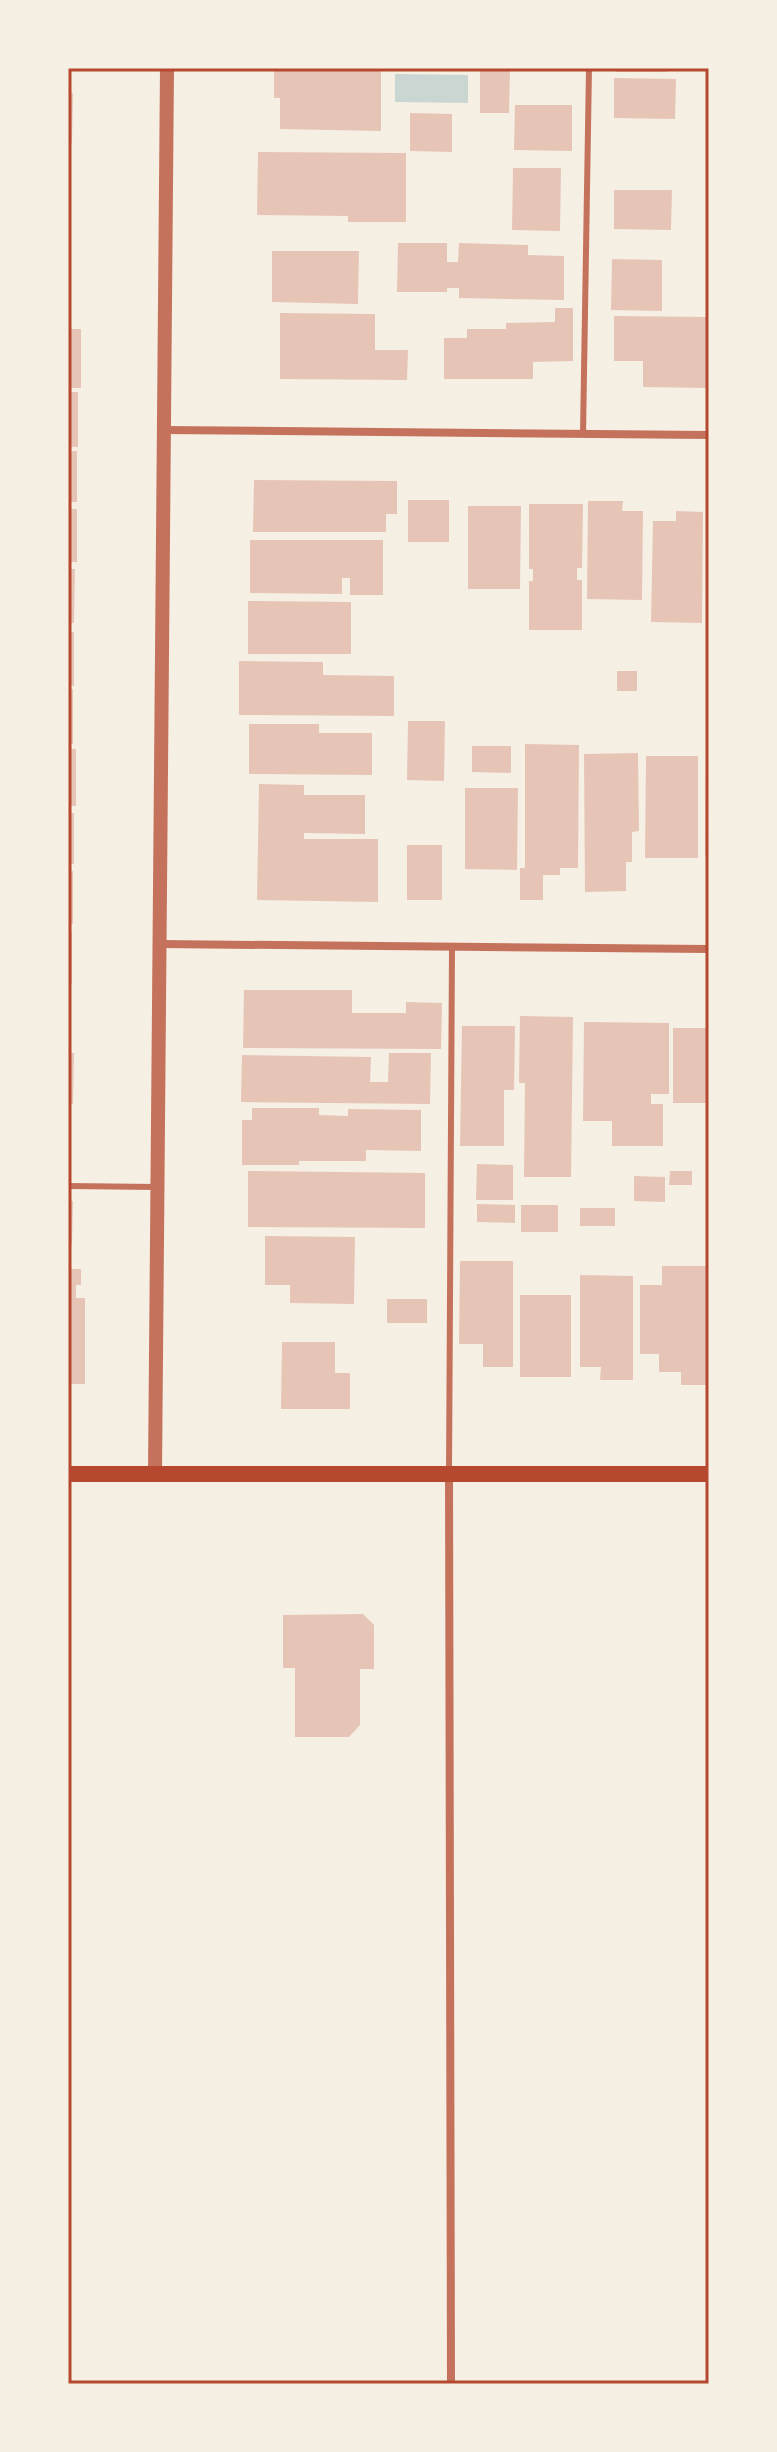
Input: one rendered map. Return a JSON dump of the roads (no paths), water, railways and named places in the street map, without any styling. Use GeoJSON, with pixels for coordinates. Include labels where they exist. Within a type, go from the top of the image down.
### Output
{"type":"FeatureCollection","features":[{"type":"Feature","properties":{"kind":"main road"},"geometry":{"type":"LineString","coordinates":[[68,1474],[709,1474]]}},
{"type":"Feature","properties":{"kind":"street"},"geometry":{"type":"LineString","coordinates":[[155,1474],[167,68]]}},
{"type":"Feature","properties":{"kind":"street"},"geometry":{"type":"LineString","coordinates":[[164,430],[709,435]]}},
{"type":"Feature","properties":{"kind":"street"},"geometry":{"type":"LineString","coordinates":[[159,944],[709,949]]}},
{"type":"Feature","properties":{"kind":"street"},"geometry":{"type":"LineString","coordinates":[[449,1473],[451,2384]]}},
{"type":"Feature","properties":{"kind":"lane"},"geometry":{"type":"LineString","coordinates":[[583,434],[589,68]]}},
{"type":"Feature","properties":{"kind":"lane"},"geometry":{"type":"LineString","coordinates":[[449,1473],[452,947]]}},
{"type":"Feature","properties":{"kind":"lane"},"geometry":{"type":"LineString","coordinates":[[68,1186],[157,1187]]}}]}
